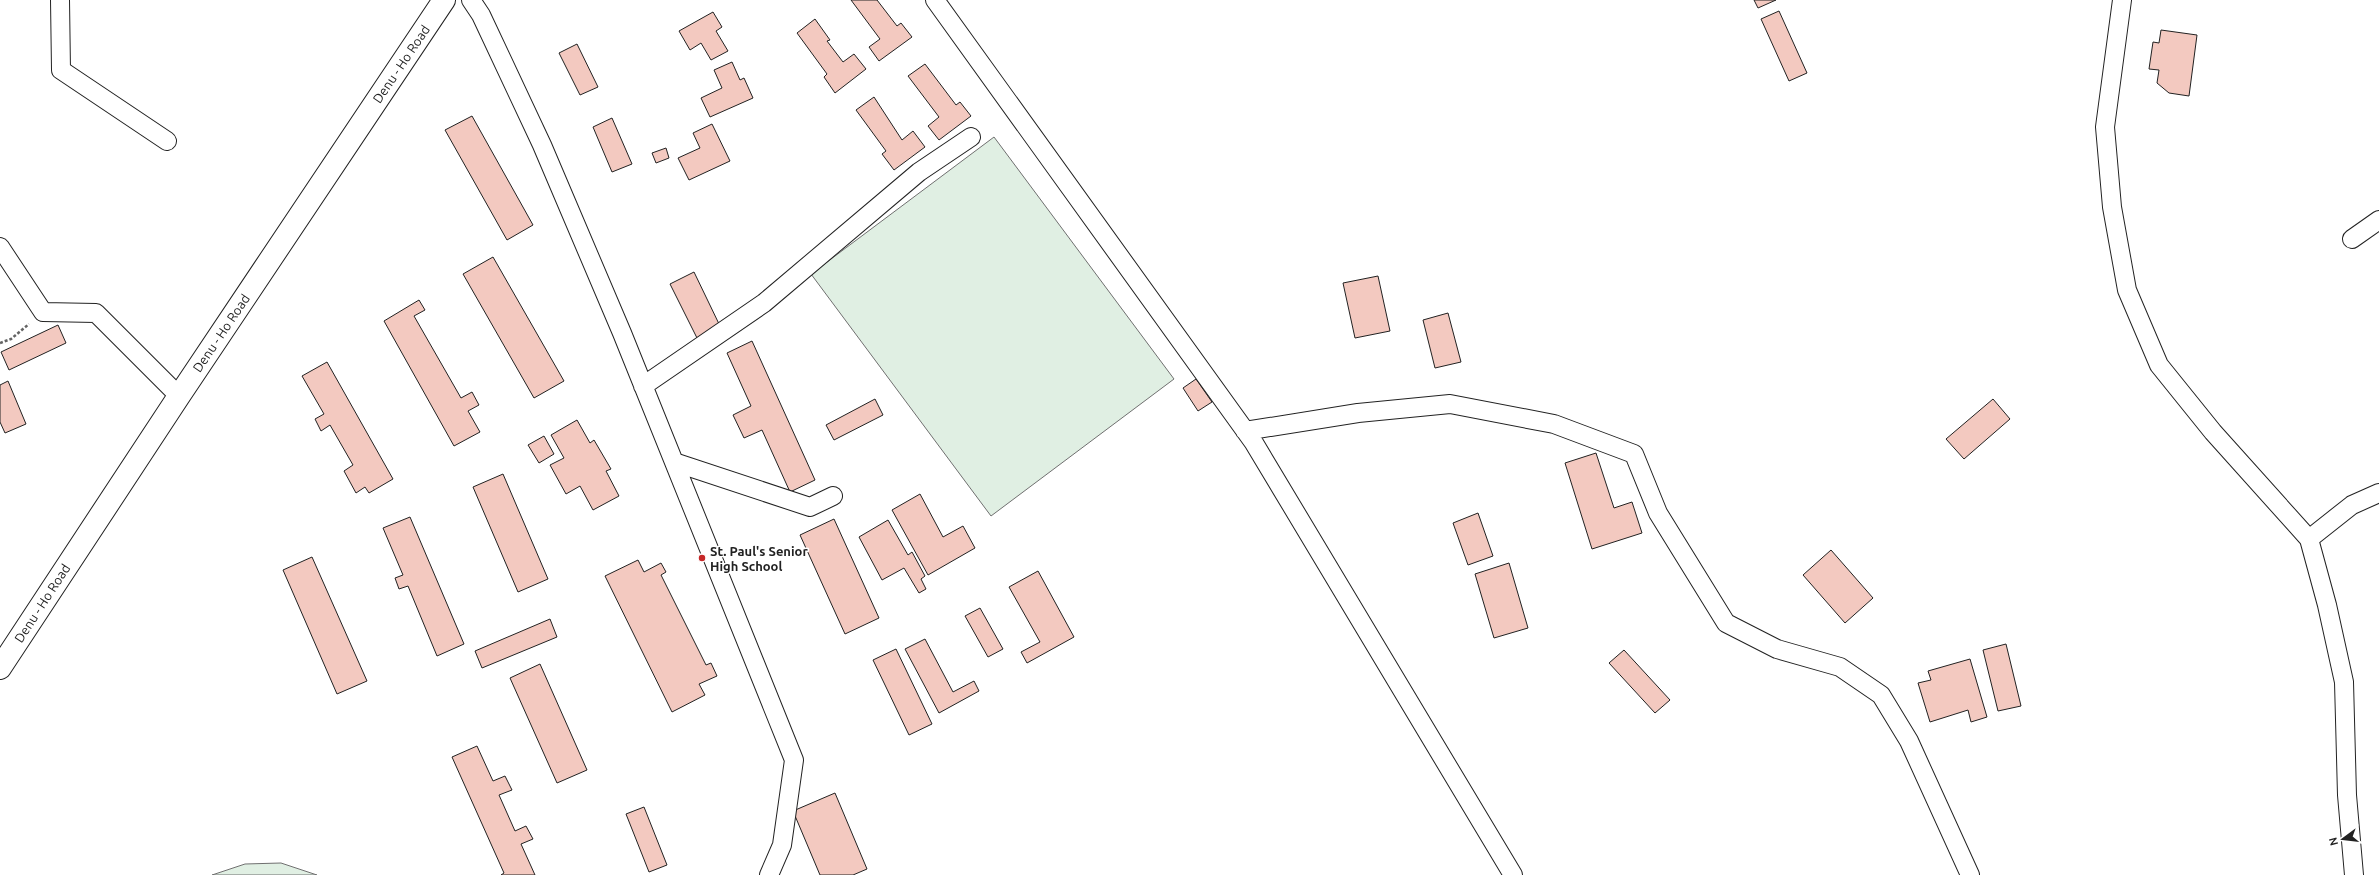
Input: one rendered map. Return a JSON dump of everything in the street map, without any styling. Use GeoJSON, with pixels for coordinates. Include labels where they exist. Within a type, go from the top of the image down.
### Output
{"type":"FeatureCollection","features":[{"type":"Feature","properties":{"kind":"main road","name":"Denu - Ho Road"},"geometry":{"type":"LineString","coordinates":[[0,668],[179,396],[444,0]]}},
{"type":"Feature","properties":{"kind":"street"},"geometry":{"type":"LineString","coordinates":[[60,0],[61,70],[167,141]]}},
{"type":"Feature","properties":{"kind":"street"},"geometry":{"type":"LineString","coordinates":[[471,0],[481,15],[542,145],[643,386],[794,760],[782,845],[770,875]]}},
{"type":"Feature","properties":{"kind":"street"},"geometry":{"type":"LineString","coordinates":[[936,0],[1245,431],[1512,875]]}},
{"type":"Feature","properties":{"kind":"street"},"geometry":{"type":"LineString","coordinates":[[2122,0],[2105,127],[2112,207],[2127,290],[2159,365],[2213,432],[2309,540],[2327,605],[2344,682],[2346,795],[2354,875]]}},
{"type":"Feature","properties":{"kind":"street"},"geometry":{"type":"LineString","coordinates":[[643,386],[764,303],[919,172],[972,137]]}},
{"type":"Feature","properties":{"kind":"street"},"geometry":{"type":"LineString","coordinates":[[2352,239],[2379,220]]}},
{"type":"Feature","properties":{"kind":"street"},"geometry":{"type":"LineString","coordinates":[[0,247],[43,312],[96,313],[179,396]]}},
{"type":"Feature","properties":{"kind":"street"},"geometry":{"type":"LineString","coordinates":[[1245,431],[1358,414],[1450,404],[1554,424],[1634,454],[1658,513],[1726,623],[1778,649],[1840,667],[1881,696],[1909,741],[1970,875]]}},
{"type":"Feature","properties":{"kind":"street"},"geometry":{"type":"LineString","coordinates":[[674,462],[810,507],[833,496]]}},
{"type":"Feature","properties":{"kind":"street"},"geometry":{"type":"LineString","coordinates":[[2309,540],[2352,504],[2379,493]]}},
{"type":"Feature","properties":{"kind":"path"},"geometry":{"type":"LineString","coordinates":[[0,343],[11,339],[43,312]]}},
{"type":"Feature","properties":{"kind":"green space"},"geometry":{"type":"Polygon","coordinates":[[[994,137],[1174,379],[991,516],[811,274],[994,137]]]}},
{"type":"Feature","properties":{"kind":"green space"},"geometry":{"type":"Polygon","coordinates":[[[281,863],[317,875],[212,875],[245,864],[281,863]]]}},
{"type":"Feature","properties":{"kind":"building"},"geometry":{"type":"Polygon","coordinates":[[[851,0],[877,0],[897,26],[901,23],[912,37],[879,61],[869,47],[880,39],[851,0]]]}},
{"type":"Feature","properties":{"kind":"building"},"geometry":{"type":"Polygon","coordinates":[[[1754,0],[1776,0],[1758,8],[1754,0]]]}},
{"type":"Feature","properties":{"kind":"building"},"geometry":{"type":"Polygon","coordinates":[[[1779,11],[1807,73],[1789,81],[1761,19],[1779,11]]]}},
{"type":"Feature","properties":{"kind":"building"},"geometry":{"type":"Polygon","coordinates":[[[713,12],[722,27],[716,31],[728,51],[711,60],[701,43],[690,50],[679,31],[713,12]]]}},
{"type":"Feature","properties":{"kind":"building"},"geometry":{"type":"Polygon","coordinates":[[[815,19],[830,40],[827,41],[843,62],[854,54],[866,69],[835,93],[824,77],[827,74],[797,33],[815,19]]]}},
{"type":"Feature","properties":{"kind":"building"},"geometry":{"type":"Polygon","coordinates":[[[2161,30],[2197,35],[2189,96],[2169,93],[2157,83],[2159,70],[2149,69],[2153,42],[2159,43],[2161,30]]]}},
{"type":"Feature","properties":{"kind":"building"},"geometry":{"type":"Polygon","coordinates":[[[577,44],[598,87],[580,95],[559,53],[577,44]]]}},
{"type":"Feature","properties":{"kind":"building"},"geometry":{"type":"Polygon","coordinates":[[[732,62],[740,80],[744,78],[753,98],[710,117],[701,98],[722,88],[714,70],[732,62]]]}},
{"type":"Feature","properties":{"kind":"building"},"geometry":{"type":"Polygon","coordinates":[[[925,64],[956,105],[960,102],[971,116],[939,140],[928,126],[939,117],[908,76],[925,64]]]}},
{"type":"Feature","properties":{"kind":"building"},"geometry":{"type":"Polygon","coordinates":[[[874,97],[902,140],[913,131],[925,147],[894,170],[882,154],[886,151],[856,110],[874,97]]]}},
{"type":"Feature","properties":{"kind":"building"},"geometry":{"type":"Polygon","coordinates":[[[472,116],[533,225],[507,240],[445,130],[472,116]]]}},
{"type":"Feature","properties":{"kind":"building"},"geometry":{"type":"Polygon","coordinates":[[[612,118],[632,164],[612,172],[593,127],[612,118]]]}},
{"type":"Feature","properties":{"kind":"building"},"geometry":{"type":"Polygon","coordinates":[[[712,124],[730,161],[689,180],[678,158],[700,148],[693,133],[712,124]]]}},
{"type":"Feature","properties":{"kind":"building"},"geometry":{"type":"Polygon","coordinates":[[[666,148],[669,158],[656,163],[652,153],[666,148]]]}},
{"type":"Feature","properties":{"kind":"building"},"geometry":{"type":"Polygon","coordinates":[[[493,257],[564,381],[534,398],[463,274],[493,257]]]}},
{"type":"Feature","properties":{"kind":"building"},"geometry":{"type":"Polygon","coordinates":[[[694,272],[720,326],[697,338],[670,284],[694,272]]]}},
{"type":"Feature","properties":{"kind":"building"},"geometry":{"type":"Polygon","coordinates":[[[1378,276],[1390,331],[1355,338],[1343,283],[1378,276]]]}},
{"type":"Feature","properties":{"kind":"building"},"geometry":{"type":"Polygon","coordinates":[[[419,300],[425,310],[414,316],[461,398],[472,392],[479,405],[468,411],[480,432],[454,446],[384,321],[419,300]]]}},
{"type":"Feature","properties":{"kind":"building"},"geometry":{"type":"Polygon","coordinates":[[[1448,313],[1461,362],[1435,368],[1423,320],[1448,313]]]}},
{"type":"Feature","properties":{"kind":"building"},"geometry":{"type":"Polygon","coordinates":[[[58,325],[66,343],[9,370],[1,352],[58,325]]]}},
{"type":"Feature","properties":{"kind":"building"},"geometry":{"type":"Polygon","coordinates":[[[752,341],[815,480],[790,492],[762,430],[744,438],[733,415],[751,406],[727,353],[752,341]]]}},
{"type":"Feature","properties":{"kind":"building"},"geometry":{"type":"Polygon","coordinates":[[[327,362],[393,479],[369,493],[365,487],[356,493],[344,471],[353,465],[330,425],[321,431],[315,419],[324,414],[302,376],[327,362]]]}},
{"type":"Feature","properties":{"kind":"building"},"geometry":{"type":"Polygon","coordinates":[[[1196,379],[1212,402],[1198,411],[1183,388],[1196,379]]]}},
{"type":"Feature","properties":{"kind":"building"},"geometry":{"type":"Polygon","coordinates":[[[8,381],[26,424],[5,433],[0,422],[0,385],[8,381]]]}},
{"type":"Feature","properties":{"kind":"building"},"geometry":{"type":"Polygon","coordinates":[[[875,399],[883,415],[834,440],[826,425],[875,399]]]}},
{"type":"Feature","properties":{"kind":"building"},"geometry":{"type":"Polygon","coordinates":[[[1993,399],[2010,419],[1964,459],[1946,439],[1993,399]]]}},
{"type":"Feature","properties":{"kind":"building"},"geometry":{"type":"Polygon","coordinates":[[[577,420],[590,443],[594,440],[611,469],[606,471],[619,496],[593,510],[580,486],[566,494],[550,465],[564,458],[551,435],[577,420]]]}},
{"type":"Feature","properties":{"kind":"building"},"geometry":{"type":"Polygon","coordinates":[[[544,436],[554,454],[539,463],[528,445],[544,436]]]}},
{"type":"Feature","properties":{"kind":"building"},"geometry":{"type":"Polygon","coordinates":[[[1596,453],[1614,508],[1632,502],[1642,533],[1592,549],[1565,463],[1596,453]]]}},
{"type":"Feature","properties":{"kind":"building"},"geometry":{"type":"Polygon","coordinates":[[[503,474],[548,579],[518,592],[473,487],[503,474]]]}},
{"type":"Feature","properties":{"kind":"building"},"geometry":{"type":"Polygon","coordinates":[[[920,494],[943,537],[963,526],[975,548],[928,575],[892,510],[920,494]]]}},
{"type":"Feature","properties":{"kind":"building"},"geometry":{"type":"Polygon","coordinates":[[[1478,513],[1493,556],[1468,565],[1453,523],[1478,513]]]}},
{"type":"Feature","properties":{"kind":"building"},"geometry":{"type":"Polygon","coordinates":[[[410,517],[464,644],[437,656],[408,586],[399,589],[395,578],[403,575],[383,528],[410,517]]]}},
{"type":"Feature","properties":{"kind":"building"},"geometry":{"type":"Polygon","coordinates":[[[834,519],[879,618],[845,634],[800,535],[834,519]]]}},
{"type":"Feature","properties":{"kind":"building"},"geometry":{"type":"Polygon","coordinates":[[[888,520],[908,555],[912,552],[925,576],[921,579],[926,589],[919,593],[904,568],[882,580],[859,537],[888,520]]]}},
{"type":"Feature","properties":{"kind":"building"},"geometry":{"type":"Polygon","coordinates":[[[1831,550],[1873,598],[1845,623],[1803,575],[1831,550]]]}},
{"type":"Feature","properties":{"kind":"building"},"geometry":{"type":"Polygon","coordinates":[[[312,557],[367,681],[337,694],[283,570],[312,557]]]}},
{"type":"Feature","properties":{"kind":"building"},"geometry":{"type":"Polygon","coordinates":[[[638,560],[644,572],[661,563],[666,572],[661,575],[706,665],[711,663],[717,676],[699,684],[705,695],[672,712],[605,576],[638,560]]]}},
{"type":"Feature","properties":{"kind":"building"},"geometry":{"type":"Polygon","coordinates":[[[1509,563],[1528,628],[1494,638],[1475,574],[1509,563]]]}},
{"type":"Feature","properties":{"kind":"building"},"geometry":{"type":"Polygon","coordinates":[[[1038,571],[1074,637],[1027,663],[1021,652],[1040,642],[1009,587],[1038,571]]]}},
{"type":"Feature","properties":{"kind":"building"},"geometry":{"type":"Polygon","coordinates":[[[980,608],[1003,649],[988,657],[965,616],[980,608]]]}},
{"type":"Feature","properties":{"kind":"building"},"geometry":{"type":"Polygon","coordinates":[[[550,619],[557,637],[482,668],[475,651],[550,619]]]}},
{"type":"Feature","properties":{"kind":"building"},"geometry":{"type":"Polygon","coordinates":[[[925,639],[953,692],[974,681],[979,691],[939,713],[905,649],[925,639]]]}},
{"type":"Feature","properties":{"kind":"building"},"geometry":{"type":"Polygon","coordinates":[[[2006,644],[2021,706],[1998,711],[1983,650],[2006,644]]]}},
{"type":"Feature","properties":{"kind":"building"},"geometry":{"type":"Polygon","coordinates":[[[896,649],[932,724],[909,735],[873,660],[896,649]]]}},
{"type":"Feature","properties":{"kind":"building"},"geometry":{"type":"Polygon","coordinates":[[[1624,650],[1670,700],[1655,713],[1609,663],[1624,650]]]}},
{"type":"Feature","properties":{"kind":"building"},"geometry":{"type":"Polygon","coordinates":[[[1970,659],[1987,717],[1971,722],[1968,710],[1930,722],[1918,683],[1931,680],[1928,671],[1970,659]]]}},
{"type":"Feature","properties":{"kind":"building"},"geometry":{"type":"Polygon","coordinates":[[[540,664],[587,770],[557,783],[510,678],[540,664]]]}},
{"type":"Feature","properties":{"kind":"building"},"geometry":{"type":"Polygon","coordinates":[[[477,746],[493,781],[505,776],[512,790],[499,795],[515,831],[526,826],[533,839],[521,844],[535,875],[501,875],[504,873],[452,757],[477,746]]]}},
{"type":"Feature","properties":{"kind":"building"},"geometry":{"type":"Polygon","coordinates":[[[835,793],[867,869],[853,875],[820,875],[793,811],[835,793]]]}},
{"type":"Feature","properties":{"kind":"building"},"geometry":{"type":"Polygon","coordinates":[[[644,807],[667,865],[649,872],[626,814],[644,807]]]}},
{"type":"Feature","properties":{"kind":"place","name":"St. Paul's Senior High School"},"geometry":{"type":"Point","coordinates":[702,558]}}]}
